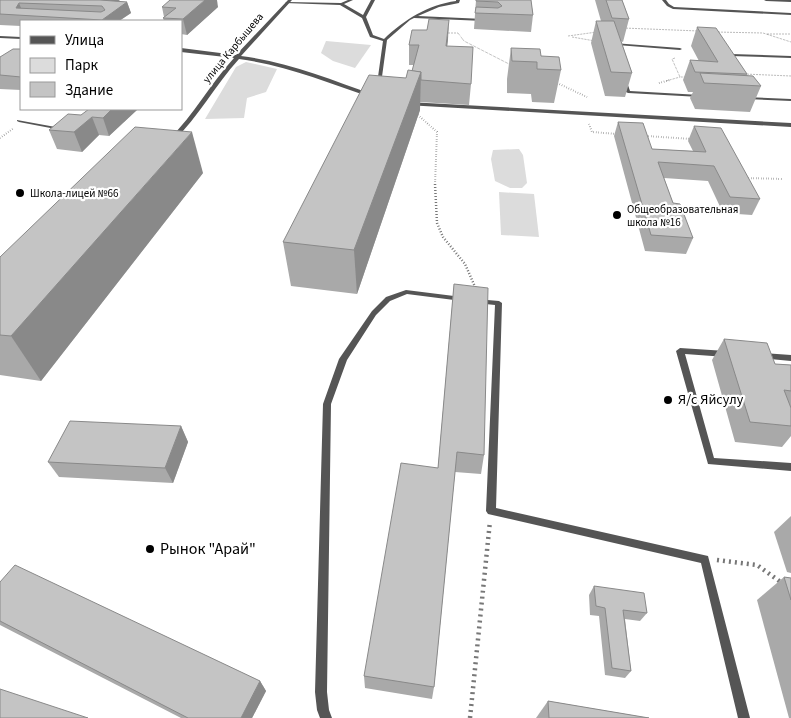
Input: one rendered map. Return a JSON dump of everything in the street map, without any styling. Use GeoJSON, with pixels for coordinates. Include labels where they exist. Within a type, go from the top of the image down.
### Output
{"type":"FeatureCollection","features":[{"type":"Feature","properties":{"kind":"street","name":"улица Карбышева"},"geometry":{"type":"LineString","coordinates":[[162,148],[184,128],[222,74],[289,1]]}},
{"type":"Feature","properties":{"kind":"street"},"geometry":{"type":"LineString","coordinates":[[0,37],[20,38]]}},
{"type":"Feature","properties":{"kind":"street"},"geometry":{"type":"LineString","coordinates":[[182,50],[236,59],[259,60],[296,69],[379,98]]}},
{"type":"Feature","properties":{"kind":"street"},"geometry":{"type":"LineString","coordinates":[[399,103],[422,107],[791,125]]}},
{"type":"Feature","properties":{"kind":"lane"},"geometry":{"type":"LineString","coordinates":[[289,1],[341,4],[351,0]]}},
{"type":"Feature","properties":{"kind":"lane"},"geometry":{"type":"LineString","coordinates":[[364,17],[373,0]]}},
{"type":"Feature","properties":{"kind":"lane"},"geometry":{"type":"LineString","coordinates":[[379,89],[385,40],[395,30],[439,2],[458,2],[458,0]]}},
{"type":"Feature","properties":{"kind":"lane"},"geometry":{"type":"LineString","coordinates":[[664,0],[668,5],[682,9],[791,14]]}},
{"type":"Feature","properties":{"kind":"lane"},"geometry":{"type":"LineString","coordinates":[[766,0],[791,1]]}},
{"type":"Feature","properties":{"kind":"lane"},"geometry":{"type":"LineString","coordinates":[[341,4],[364,17],[371,36],[385,40]]}},
{"type":"Feature","properties":{"kind":"lane"},"geometry":{"type":"LineString","coordinates":[[414,17],[486,21]]}},
{"type":"Feature","properties":{"kind":"lane"},"geometry":{"type":"LineString","coordinates":[[617,54],[614,44],[680,49]]}},
{"type":"Feature","properties":{"kind":"lane"},"geometry":{"type":"LineString","coordinates":[[736,73],[724,59],[726,57],[731,55],[791,57]]}},
{"type":"Feature","properties":{"kind":"lane"},"geometry":{"type":"LineString","coordinates":[[622,73],[628,92],[704,96]]}},
{"type":"Feature","properties":{"kind":"lane"},"geometry":{"type":"LineString","coordinates":[[754,92],[761,98]]}},
{"type":"Feature","properties":{"kind":"lane"},"geometry":{"type":"LineString","coordinates":[[742,98],[791,100]]}},
{"type":"Feature","properties":{"kind":"lane"},"geometry":{"type":"LineString","coordinates":[[19,121],[65,130]]}},
{"type":"Feature","properties":{"kind":"lane"},"geometry":{"type":"LineString","coordinates":[[326,718],[321,692],[327,404],[346,353],[374,314],[388,299],[406,292],[499,303],[491,511],[705,558],[744,718]]}},
{"type":"Feature","properties":{"kind":"lane"},"geometry":{"type":"LineString","coordinates":[[736,354],[680,351],[711,461],[791,468]]}},
{"type":"Feature","properties":{"kind":"lane"},"geometry":{"type":"LineString","coordinates":[[754,356],[791,358]]}},
{"type":"Feature","properties":{"kind":"path"},"geometry":{"type":"LineString","coordinates":[[622,28],[706,32]]}},
{"type":"Feature","properties":{"kind":"path"},"geometry":{"type":"LineString","coordinates":[[604,31],[568,36],[614,44]]}},
{"type":"Feature","properties":{"kind":"path"},"geometry":{"type":"LineString","coordinates":[[716,32],[791,34]]}},
{"type":"Feature","properties":{"kind":"path"},"geometry":{"type":"LineString","coordinates":[[440,33],[458,33],[464,41],[513,66]]}},
{"type":"Feature","properties":{"kind":"path"},"geometry":{"type":"LineString","coordinates":[[763,34],[791,42]]}},
{"type":"Feature","properties":{"kind":"path"},"geometry":{"type":"LineString","coordinates":[[680,49],[686,51],[672,59],[680,76],[688,77]]}},
{"type":"Feature","properties":{"kind":"path"},"geometry":{"type":"LineString","coordinates":[[736,73],[791,76]]}},
{"type":"Feature","properties":{"kind":"path"},"geometry":{"type":"LineString","coordinates":[[553,81],[587,97]]}},
{"type":"Feature","properties":{"kind":"path"},"geometry":{"type":"LineString","coordinates":[[428,115],[418,115],[437,132],[435,173],[437,223],[443,237],[465,264],[483,302]]}},
{"type":"Feature","properties":{"kind":"path"},"geometry":{"type":"LineString","coordinates":[[587,121],[592,132],[621,134]]}},
{"type":"Feature","properties":{"kind":"path"},"geometry":{"type":"LineString","coordinates":[[640,136],[698,139]]}},
{"type":"Feature","properties":{"kind":"path"},"geometry":{"type":"LineString","coordinates":[[744,178],[783,179]]}},
{"type":"Feature","properties":{"kind":"path"},"geometry":{"type":"LineString","coordinates":[[470,718],[491,511]]}},
{"type":"Feature","properties":{"kind":"path"},"geometry":{"type":"LineString","coordinates":[[705,558],[757,565],[784,584]]}},
{"type":"Feature","properties":{"kind":"green space"},"geometry":{"type":"Polygon","coordinates":[[[326,41],[371,45],[355,68],[333,61],[321,53],[326,41]]]}},
{"type":"Feature","properties":{"kind":"green space"},"geometry":{"type":"Polygon","coordinates":[[[246,62],[277,69],[266,92],[247,98],[244,118],[205,119],[236,67],[246,62]]]}},
{"type":"Feature","properties":{"kind":"green space"},"geometry":{"type":"Polygon","coordinates":[[[519,149],[523,155],[527,183],[522,188],[510,188],[495,181],[491,159],[493,150],[519,149]]]}},
{"type":"Feature","properties":{"kind":"green space"},"geometry":{"type":"Polygon","coordinates":[[[499,192],[534,194],[539,237],[501,235],[499,192]]]}},
{"type":"Feature","properties":{"kind":"building"},"geometry":{"type":"Polygon","coordinates":[[[0,0],[100,0],[127,2],[102,20],[0,14],[0,0]],[[19,3],[16,8],[101,12],[105,10],[102,6],[19,3]]]}},
{"type":"Feature","properties":{"kind":"building"},"geometry":{"type":"Polygon","coordinates":[[[170,0],[205,0],[183,19],[163,18],[176,8],[162,7],[170,0]]]}},
{"type":"Feature","properties":{"kind":"building"},"geometry":{"type":"Polygon","coordinates":[[[476,0],[531,0],[533,15],[475,13],[476,7],[498,8],[502,6],[498,2],[476,0]]]}},
{"type":"Feature","properties":{"kind":"building"},"geometry":{"type":"Polygon","coordinates":[[[606,0],[622,0],[629,19],[612,18],[606,0]]]}},
{"type":"Feature","properties":{"kind":"building"},"geometry":{"type":"Polygon","coordinates":[[[429,19],[449,20],[446,46],[473,47],[471,84],[421,80],[421,72],[412,71],[419,45],[409,45],[412,30],[427,30],[429,19]]]}},
{"type":"Feature","properties":{"kind":"building"},"geometry":{"type":"Polygon","coordinates":[[[596,21],[614,21],[632,73],[611,72],[596,21]]]}},
{"type":"Feature","properties":{"kind":"building"},"geometry":{"type":"Polygon","coordinates":[[[697,27],[716,28],[747,74],[695,72],[690,60],[718,62],[697,27]]]}},
{"type":"Feature","properties":{"kind":"building"},"geometry":{"type":"Polygon","coordinates":[[[511,48],[540,49],[541,56],[559,57],[561,70],[537,69],[537,62],[512,61],[511,48]]]}},
{"type":"Feature","properties":{"kind":"building"},"geometry":{"type":"Polygon","coordinates":[[[13,49],[20,49],[20,77],[0,75],[0,57],[13,49]]]}},
{"type":"Feature","properties":{"kind":"building"},"geometry":{"type":"Polygon","coordinates":[[[408,70],[421,72],[354,250],[283,242],[369,75],[406,78],[408,70]]]}},
{"type":"Feature","properties":{"kind":"building"},"geometry":{"type":"Polygon","coordinates":[[[700,73],[753,76],[761,86],[704,83],[700,73]]]}},
{"type":"Feature","properties":{"kind":"building"},"geometry":{"type":"Polygon","coordinates":[[[88,110],[111,110],[103,118],[92,117],[74,132],[49,130],[68,114],[81,115],[88,110]]]}},
{"type":"Feature","properties":{"kind":"building"},"geometry":{"type":"Polygon","coordinates":[[[618,122],[643,123],[652,149],[706,152],[694,126],[721,128],[760,199],[730,197],[714,166],[658,162],[673,203],[680,204],[693,238],[651,235],[618,122]]]}},
{"type":"Feature","properties":{"kind":"building"},"geometry":{"type":"Polygon","coordinates":[[[135,127],[192,132],[11,336],[0,335],[0,257],[135,127]]]}},
{"type":"Feature","properties":{"kind":"building"},"geometry":{"type":"Polygon","coordinates":[[[454,284],[488,288],[484,455],[457,452],[434,687],[364,676],[401,463],[438,468],[454,284]]]}},
{"type":"Feature","properties":{"kind":"building"},"geometry":{"type":"Polygon","coordinates":[[[724,339],[767,343],[775,364],[791,365],[791,391],[784,390],[791,408],[791,426],[750,422],[724,339]]]}},
{"type":"Feature","properties":{"kind":"building"},"geometry":{"type":"Polygon","coordinates":[[[70,421],[181,426],[165,468],[48,462],[70,421]]]}},
{"type":"Feature","properties":{"kind":"building"},"geometry":{"type":"Polygon","coordinates":[[[15,565],[260,681],[241,718],[188,718],[0,621],[0,582],[15,565]]]}},
{"type":"Feature","properties":{"kind":"building"},"geometry":{"type":"Polygon","coordinates":[[[784,577],[791,578],[791,600],[784,577]]]}},
{"type":"Feature","properties":{"kind":"building"},"geometry":{"type":"Polygon","coordinates":[[[594,586],[644,593],[647,613],[623,610],[631,671],[612,668],[605,608],[596,606],[594,586]]]}},
{"type":"Feature","properties":{"kind":"building"},"geometry":{"type":"Polygon","coordinates":[[[0,689],[88,718],[0,718],[0,689]]]}},
{"type":"Feature","properties":{"kind":"building"},"geometry":{"type":"Polygon","coordinates":[[[548,701],[649,718],[549,718],[548,701]]]}},
{"type":"Feature","properties":{"kind":"place","name":"Школа-лицей №66"},"geometry":{"type":"Point","coordinates":[20,193]}},
{"type":"Feature","properties":{"kind":"place","name":"Общеобразовательная школа №16"},"geometry":{"type":"Point","coordinates":[617,215]}},
{"type":"Feature","properties":{"kind":"place","name":"Я/c Яйсулу"},"geometry":{"type":"Point","coordinates":[668,400]}},
{"type":"Feature","properties":{"kind":"place","name":"Рынок \"Арай\""},"geometry":{"type":"Point","coordinates":[150,549]}}]}
